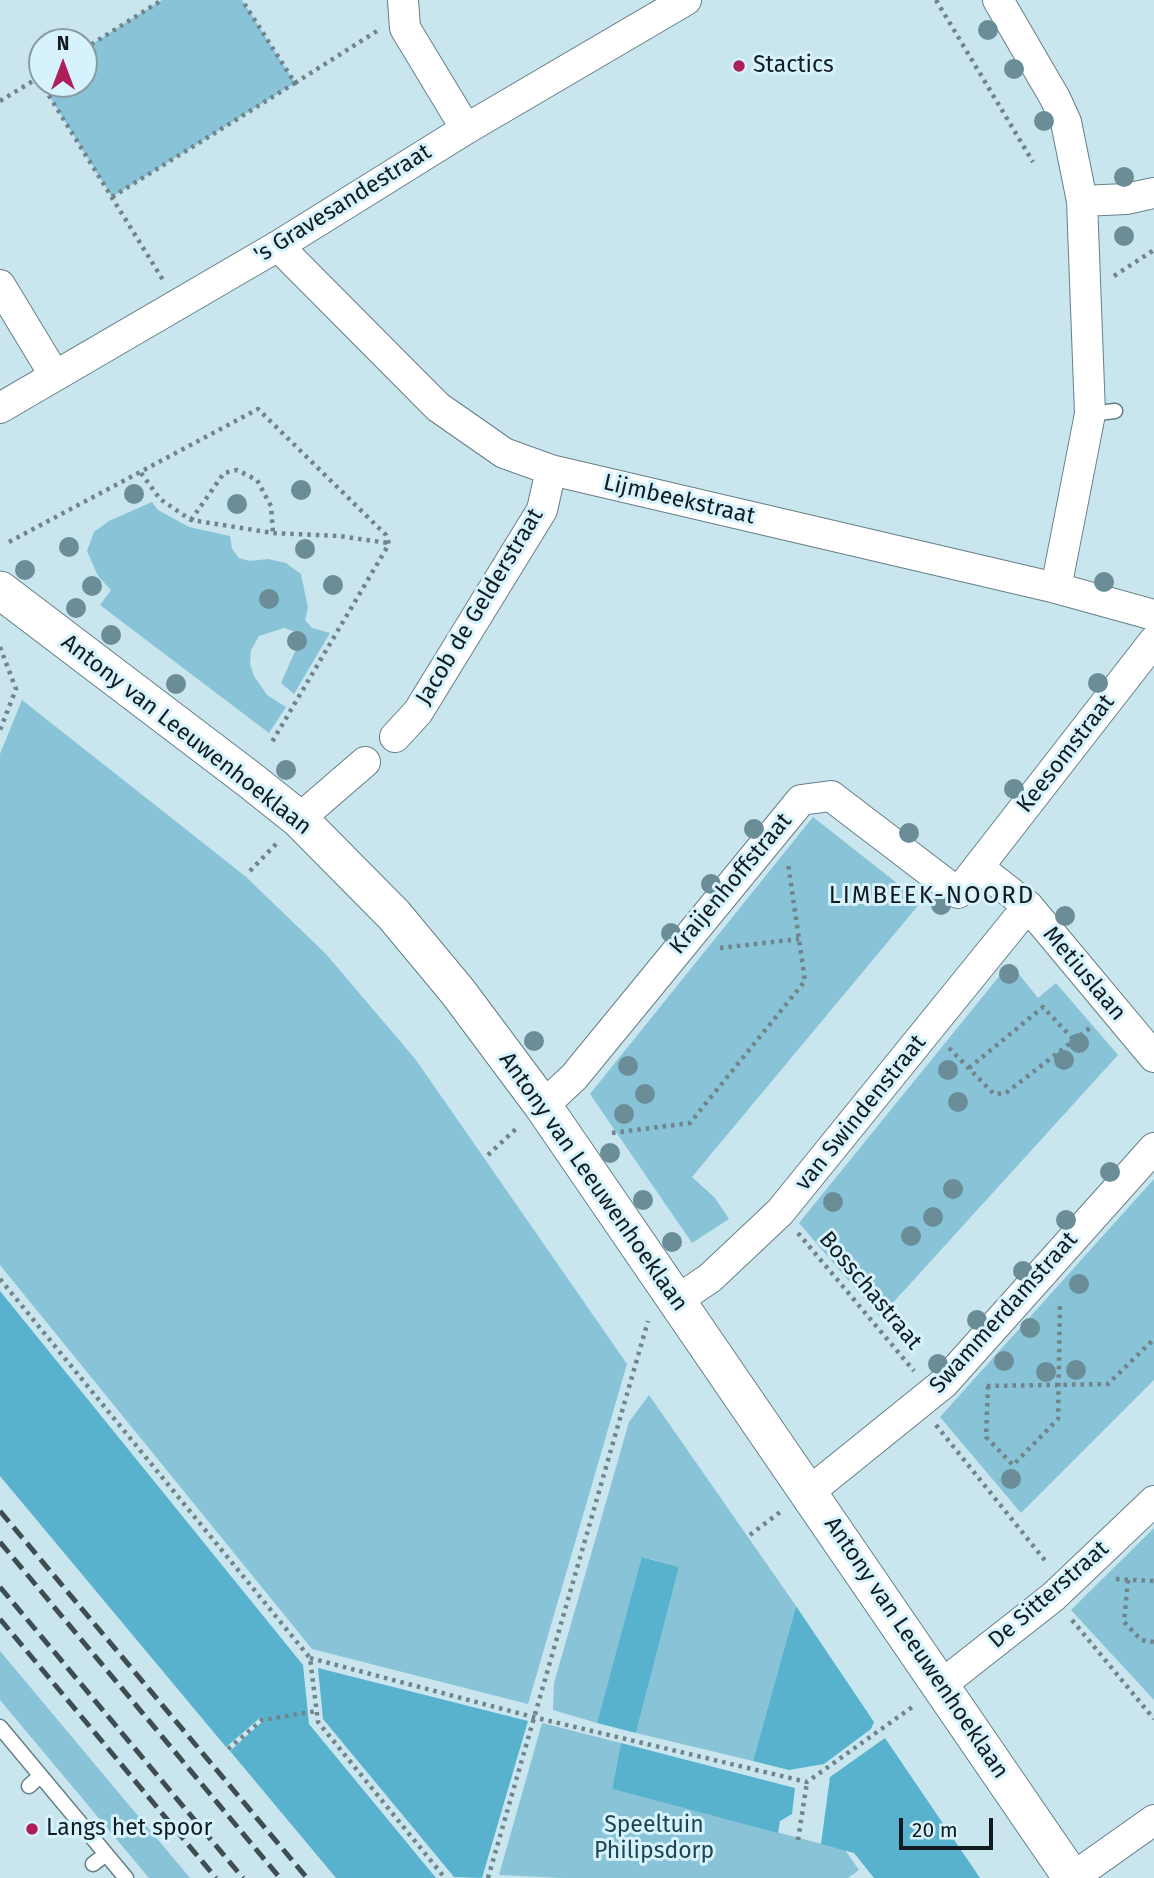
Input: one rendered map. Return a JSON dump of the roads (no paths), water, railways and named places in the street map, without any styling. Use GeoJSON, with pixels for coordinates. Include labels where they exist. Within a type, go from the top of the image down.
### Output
{"type":"FeatureCollection","features":[{"type":"Feature","properties":{"kind":"street","name":"'s Gravesandestraat"},"geometry":{"type":"LineString","coordinates":[[1,406],[278,246],[466,129],[686,0]]}},
{"type":"Feature","properties":{"kind":"street"},"geometry":{"type":"LineString","coordinates":[[998,0],[1066,122],[1082,201],[1085,295],[1103,412],[1056,587]]}},
{"type":"Feature","properties":{"kind":"street"},"geometry":{"type":"LineString","coordinates":[[403,6],[405,28],[466,129]]}},
{"type":"Feature","properties":{"kind":"street"},"geometry":{"type":"LineString","coordinates":[[1082,201],[1126,199],[1154,193]]}},
{"type":"Feature","properties":{"kind":"street","name":"Lijmbeekstraat"},"geometry":{"type":"LineString","coordinates":[[278,246],[438,407],[504,453],[551,470],[1056,587],[1154,615]]}},
{"type":"Feature","properties":{"kind":"street"},"geometry":{"type":"LineString","coordinates":[[0,285],[55,376]]}},
{"type":"Feature","properties":{"kind":"street","name":"Jacob de Gelderstraat"},"geometry":{"type":"LineString","coordinates":[[395,737],[418,712],[542,510],[551,470]]}},
{"type":"Feature","properties":{"kind":"street","name":"Antony van Leeuwenhoeklaan"},"geometry":{"type":"LineString","coordinates":[[0,590],[299,819],[394,915],[458,992],[523,1117],[661,1311],[809,1492],[1072,1878]]}},
{"type":"Feature","properties":{"kind":"street","name":"Keesomstraat"},"geometry":{"type":"LineString","coordinates":[[978,867],[1154,640]]}},
{"type":"Feature","properties":{"kind":"street"},"geometry":{"type":"LineString","coordinates":[[299,819],[365,762]]}},
{"type":"Feature","properties":{"kind":"street","name":"Kraijenhoffstraat"},"geometry":{"type":"LineString","coordinates":[[523,1117],[574,1077],[801,800],[831,796],[958,893],[978,867]]}},
{"type":"Feature","properties":{"kind":"street","name":"Metiuslaan"},"geometry":{"type":"LineString","coordinates":[[978,867],[1028,906],[1154,1057]]}},
{"type":"Feature","properties":{"kind":"street","name":"van Swindenstraat"},"geometry":{"type":"LineString","coordinates":[[661,1311],[710,1278],[780,1212],[1028,906]]}},
{"type":"Feature","properties":{"kind":"street","name":"Swammerdamstraat"},"geometry":{"type":"LineString","coordinates":[[809,1492],[932,1394],[1154,1148]]}},
{"type":"Feature","properties":{"kind":"street","name":"De Sitterstraat"},"geometry":{"type":"LineString","coordinates":[[941,1685],[1060,1591],[1154,1501]]}},
{"type":"Feature","properties":{"kind":"street"},"geometry":{"type":"LineString","coordinates":[[1072,1878],[1154,1820]]}},
{"type":"Feature","properties":{"kind":"lane"},"geometry":{"type":"LineString","coordinates":[[0,1727],[34,1781],[126,1878]]}},
{"type":"Feature","properties":{"kind":"lane"},"geometry":{"type":"LineString","coordinates":[[93,1864],[106,1854]]}},
{"type":"Feature","properties":{"kind":"railway"},"geometry":{"type":"LineString","coordinates":[[0,1511],[307,1878]]}},
{"type":"Feature","properties":{"kind":"railway"},"geometry":{"type":"LineString","coordinates":[[0,1542],[280,1878]]}},
{"type":"Feature","properties":{"kind":"railway"},"geometry":{"type":"LineString","coordinates":[[0,1587],[243,1878]]}},
{"type":"Feature","properties":{"kind":"railway"},"geometry":{"type":"LineString","coordinates":[[0,1619],[216,1878]]}},
{"type":"Feature","properties":{"kind":"place","name":"Stactics"},"geometry":{"type":"Point","coordinates":[739,66]}},
{"type":"Feature","properties":{"kind":"place","name":"Langs het spoor"},"geometry":{"type":"Point","coordinates":[32,1829]}},
{"type":"Feature","properties":{"kind":"district","name":"LIMBEEK-NOORD"},"geometry":{"type":"Point","coordinates":[932,896]}},
{"type":"Feature","properties":{"kind":"park label","name":"Speeltuin Philipsdorp"},"geometry":{"type":"Point","coordinates":[654,1839]}}]}
